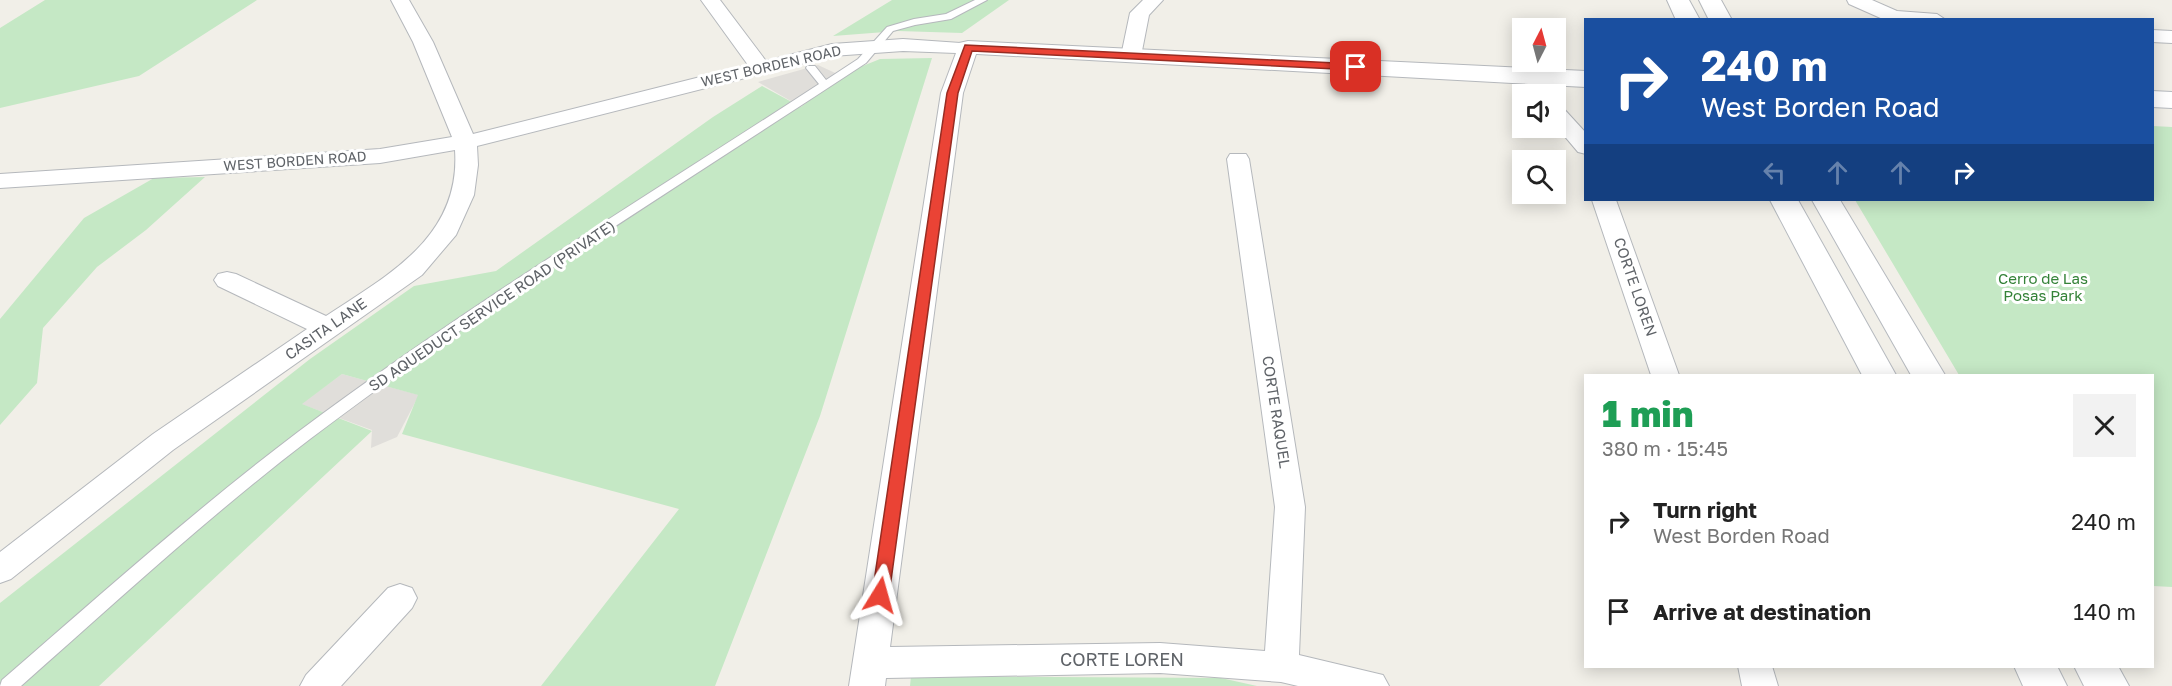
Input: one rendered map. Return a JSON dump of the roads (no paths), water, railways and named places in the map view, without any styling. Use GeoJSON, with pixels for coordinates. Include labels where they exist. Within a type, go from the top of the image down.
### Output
{"type":"FeatureCollection","features":[{"type":"Feature","properties":{"kind":"street","name":"CASITA LANE"},"geometry":{"type":"LineString","coordinates":[[0,570],[163,442],[413,269],[444,235],[462,195],[467,165],[465,141],[423,42],[400,0]]}},
{"type":"Feature","properties":{"kind":"street"},"geometry":{"type":"LineString","coordinates":[[1131,56],[1140,13],[1154,0]]}},
{"type":"Feature","properties":{"kind":"street"},"geometry":{"type":"LineString","coordinates":[[1678,0],[1687,18]]}},
{"type":"Feature","properties":{"kind":"street"},"geometry":{"type":"LineString","coordinates":[[1710,0],[1721,18]]}},
{"type":"Feature","properties":{"kind":"street"},"geometry":{"type":"LineString","coordinates":[[1856,0],[1893,16],[1915,18]]}},
{"type":"Feature","properties":{"kind":"street"},"geometry":{"type":"LineString","coordinates":[[716,1],[760,67]]}},
{"type":"Feature","properties":{"kind":"street"},"geometry":{"type":"LineString","coordinates":[[2154,36],[2172,37]]}},
{"type":"Feature","properties":{"kind":"street","name":"WEST BORDEN ROAD"},"geometry":{"type":"LineString","coordinates":[[0,181],[380,156],[465,141],[832,50],[874,46],[968,48],[1584,79]]}},
{"type":"Feature","properties":{"kind":"street"},"geometry":{"type":"LineString","coordinates":[[868,674],[952,93],[968,48]]}},
{"type":"Feature","properties":{"kind":"street"},"geometry":{"type":"LineString","coordinates":[[2154,99],[2172,100]]}},
{"type":"Feature","properties":{"kind":"street"},"geometry":{"type":"LineString","coordinates":[[2154,115],[2172,116]]}},
{"type":"Feature","properties":{"kind":"street"},"geometry":{"type":"LineString","coordinates":[[1566,125],[1584,145]]}},
{"type":"Feature","properties":{"kind":"street","name":"CORTE RAQUEL"},"geometry":{"type":"LineString","coordinates":[[1238,159],[1290,507],[1281,667]]}},
{"type":"Feature","properties":{"kind":"street","name":"CORTE LOREN"},"geometry":{"type":"LineString","coordinates":[[1604,201],[1665,374]]}},
{"type":"Feature","properties":{"kind":"street"},"geometry":{"type":"LineString","coordinates":[[1785,201],[1878,374]]}},
{"type":"Feature","properties":{"kind":"street"},"geometry":{"type":"LineString","coordinates":[[1827,201],[1927,374]]}},
{"type":"Feature","properties":{"kind":"street"},"geometry":{"type":"LineString","coordinates":[[227,280],[328,328]]}},
{"type":"Feature","properties":{"kind":"street"},"geometry":{"type":"LineString","coordinates":[[318,686],[400,598]]}},
{"type":"Feature","properties":{"kind":"street","name":"CORTE LOREN"},"geometry":{"type":"LineString","coordinates":[[868,674],[1160,658],[1281,667],[1371,686]]}},
{"type":"Feature","properties":{"kind":"street"},"geometry":{"type":"LineString","coordinates":[[1756,668],[1760,686]]}},
{"type":"Feature","properties":{"kind":"street"},"geometry":{"type":"LineString","coordinates":[[2036,668],[2045,686]]}},
{"type":"Feature","properties":{"kind":"street"},"geometry":{"type":"LineString","coordinates":[[2097,668],[2107,686]]}},
{"type":"Feature","properties":{"kind":"lane","name":"SD AQUEDUCT SERVICE ROAD (PRIVATE)"},"geometry":{"type":"LineString","coordinates":[[8,686],[201,518],[303,436],[432,343],[862,61],[885,32],[897,26],[948,17],[982,0]]}},
{"type":"Feature","properties":{"kind":"lane"},"geometry":{"type":"LineString","coordinates":[[811,68],[825,85]]}},
{"type":"Feature","properties":{"kind":"park label","name":"Cerro de Las Posas Park"},"geometry":{"type":"Point","coordinates":[2043,288]}}]}
